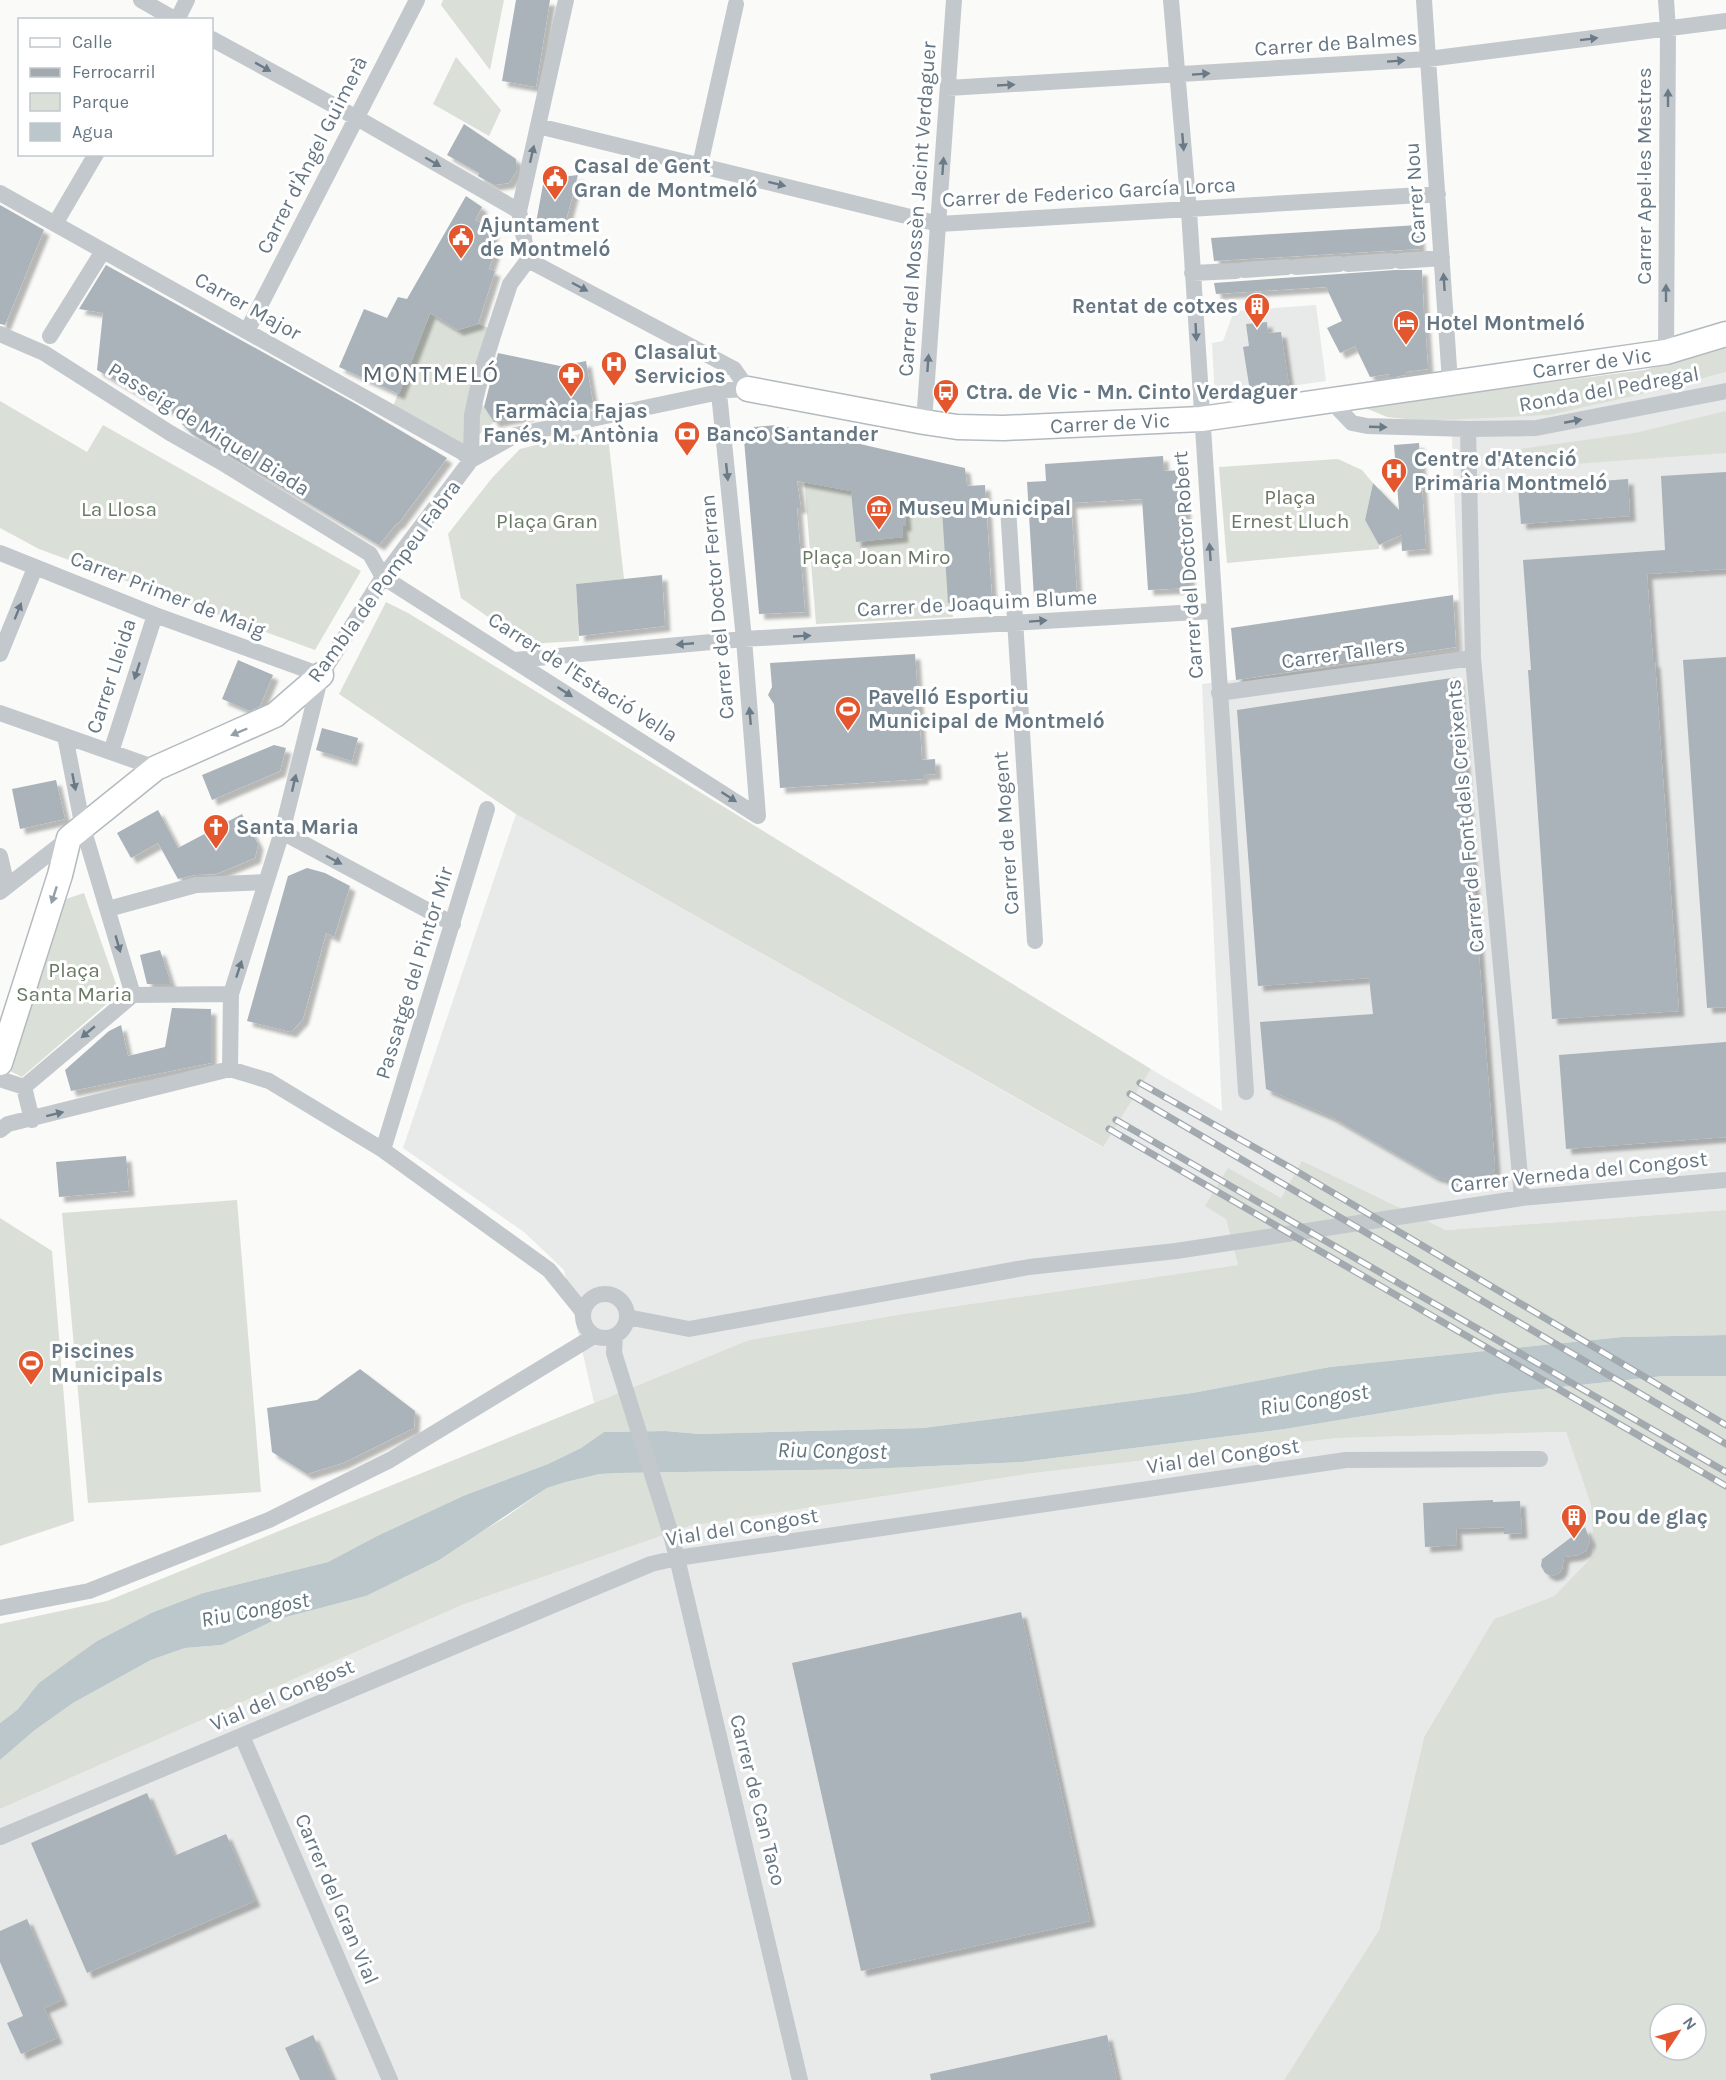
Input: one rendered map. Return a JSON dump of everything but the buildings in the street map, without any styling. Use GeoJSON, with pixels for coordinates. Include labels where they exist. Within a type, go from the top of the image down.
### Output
{"type":"FeatureCollection","features":[{"type":"Feature","properties":{"kind":"street"},"geometry":{"type":"LineString","coordinates":[[141,0],[172,18]]}},
{"type":"Feature","properties":{"kind":"street"},"geometry":{"type":"LineString","coordinates":[[177,18],[187,0]]}},
{"type":"Feature","properties":{"kind":"street","name":"Carrer d'Àngel Guimerà"},"geometry":{"type":"LineString","coordinates":[[247,331],[417,0]]}},
{"type":"Feature","properties":{"kind":"street"},"geometry":{"type":"LineString","coordinates":[[471,460],[472,415],[482,369],[510,284],[528,260],[519,211],[566,0]]}},
{"type":"Feature","properties":{"kind":"street","name":"Carrer del Mossèn Jacint Verdaguer"},"geometry":{"type":"LineString","coordinates":[[924,422],[954,0]]}},
{"type":"Feature","properties":{"kind":"street","name":"Carrer del Doctor Robert"},"geometry":{"type":"LineString","coordinates":[[1171,0],[1189,211],[1213,611],[1246,1092]]}},
{"type":"Feature","properties":{"kind":"street","name":"Carrer Nou"},"geometry":{"type":"LineString","coordinates":[[1424,0],[1450,382]]}},
{"type":"Feature","properties":{"kind":"street","name":"Carrer Apel·les Mestres"},"geometry":{"type":"LineString","coordinates":[[1666,0],[1668,29],[1666,352]]}},
{"type":"Feature","properties":{"kind":"street"},"geometry":{"type":"LineString","coordinates":[[700,165],[736,4]]}},
{"type":"Feature","properties":{"kind":"street","name":"Carrer de Balmes"},"geometry":{"type":"LineString","coordinates":[[948,88],[1428,59],[1726,21]]}},
{"type":"Feature","properties":{"kind":"street"},"geometry":{"type":"LineString","coordinates":[[213,40],[357,118],[519,211]]}},
{"type":"Feature","properties":{"kind":"street","name":"Carrer de Federico García Lorca"},"geometry":{"type":"LineString","coordinates":[[538,126],[939,224],[1189,211],[1438,194]]}},
{"type":"Feature","properties":{"kind":"street"},"geometry":{"type":"LineString","coordinates":[[55,224],[95,156]]}},
{"type":"Feature","properties":{"kind":"street","name":"Carrer Major"},"geometry":{"type":"LineString","coordinates":[[0,194],[462,452],[471,460]]}},
{"type":"Feature","properties":{"kind":"street"},"geometry":{"type":"LineString","coordinates":[[50,336],[103,251]]}},
{"type":"Feature","properties":{"kind":"street"},"geometry":{"type":"LineString","coordinates":[[1192,273],[1442,258]]}},
{"type":"Feature","properties":{"kind":"street"},"geometry":{"type":"LineString","coordinates":[[528,260],[735,369],[748,389]]}},
{"type":"Feature","properties":{"kind":"street","name":"Passeig de Miquel Biada"},"geometry":{"type":"LineString","coordinates":[[0,334],[44,353],[170,433],[370,554],[382,577]]}},
{"type":"Feature","properties":{"kind":"street","name":"Carrer de Vic"},"geometry":{"type":"LineString","coordinates":[[748,389],[957,427],[1004,428],[1201,419],[1666,352],[1726,334]]}},
{"type":"Feature","properties":{"kind":"street","name":"Rambla de Pompeu Fabra"},"geometry":{"type":"LineString","coordinates":[[76,833],[156,768],[275,715],[321,675],[382,577],[471,460],[516,435],[718,393],[748,389]]}},
{"type":"Feature","properties":{"kind":"street","name":"Ronda del Pedregal"},"geometry":{"type":"LineString","coordinates":[[1330,400],[1352,423],[1367,426],[1468,429],[1536,428],[1726,391]]}},
{"type":"Feature","properties":{"kind":"street","name":"Carrer del Doctor Ferran"},"geometry":{"type":"LineString","coordinates":[[718,393],[744,639],[758,816]]}},
{"type":"Feature","properties":{"kind":"street","name":"Carrer de Font dels Creixents"},"geometry":{"type":"LineString","coordinates":[[1468,429],[1473,658],[1522,1198]]}},
{"type":"Feature","properties":{"kind":"street","name":"Carrer de Mogent"},"geometry":{"type":"LineString","coordinates":[[1008,507],[1035,941]]}},
{"type":"Feature","properties":{"kind":"street","name":"Carrer Primer de Maig"},"geometry":{"type":"LineString","coordinates":[[0,553],[155,615],[321,675]]}},
{"type":"Feature","properties":{"kind":"street"},"geometry":{"type":"LineString","coordinates":[[0,654],[35,568]]}},
{"type":"Feature","properties":{"kind":"street","name":"Carrer de l'Estació Vella"},"geometry":{"type":"LineString","coordinates":[[382,577],[758,816]]}},
{"type":"Feature","properties":{"kind":"street","name":"Carrer de Joaquim Blume"},"geometry":{"type":"LineString","coordinates":[[515,660],[744,639],[1213,611]]}},
{"type":"Feature","properties":{"kind":"street","name":"Carrer Lleida"},"geometry":{"type":"LineString","coordinates":[[111,752],[155,615]]}},
{"type":"Feature","properties":{"kind":"street","name":"Carrer Tallers"},"geometry":{"type":"LineString","coordinates":[[1219,693],[1473,658]]}},
{"type":"Feature","properties":{"kind":"street"},"geometry":{"type":"LineString","coordinates":[[230,1069],[231,994],[282,832],[321,675]]}},
{"type":"Feature","properties":{"kind":"street"},"geometry":{"type":"LineString","coordinates":[[0,713],[156,768]]}},
{"type":"Feature","properties":{"kind":"street"},"geometry":{"type":"LineString","coordinates":[[275,715],[296,720],[305,735]]}},
{"type":"Feature","properties":{"kind":"street"},"geometry":{"type":"LineString","coordinates":[[65,736],[76,833],[108,909],[133,995]]}},
{"type":"Feature","properties":{"kind":"street","name":"Passatge del Pintor Mir"},"geometry":{"type":"LineString","coordinates":[[383,1150],[487,808]]}},
{"type":"Feature","properties":{"kind":"street"},"geometry":{"type":"LineString","coordinates":[[282,832],[453,924]]}},
{"type":"Feature","properties":{"kind":"street"},"geometry":{"type":"LineString","coordinates":[[3,889],[76,833]]}},
{"type":"Feature","properties":{"kind":"street"},"geometry":{"type":"LineString","coordinates":[[0,1064],[60,875],[76,833]]}},
{"type":"Feature","properties":{"kind":"street"},"geometry":{"type":"LineString","coordinates":[[0,856],[3,889]]}},
{"type":"Feature","properties":{"kind":"street"},"geometry":{"type":"LineString","coordinates":[[108,909],[196,885],[266,882]]}},
{"type":"Feature","properties":{"kind":"street"},"geometry":{"type":"LineString","coordinates":[[24,1087],[133,995],[231,994]]}},
{"type":"Feature","properties":{"kind":"street"},"geometry":{"type":"LineString","coordinates":[[3,1125],[32,1120],[230,1069],[269,1081],[383,1150],[549,1270],[583,1312]]}},
{"type":"Feature","properties":{"kind":"street"},"geometry":{"type":"LineString","coordinates":[[0,1079],[24,1087]]}},
{"type":"Feature","properties":{"kind":"street"},"geometry":{"type":"LineString","coordinates":[[24,1087],[32,1120]]}},
{"type":"Feature","properties":{"kind":"street","name":"Carrer Verneda del Congost"},"geometry":{"type":"LineString","coordinates":[[627,1317],[689,1329],[1029,1267],[1176,1251],[1436,1209],[1522,1198],[1726,1180]]}},
{"type":"Feature","properties":{"kind":"street"},"geometry":{"type":"LineString","coordinates":[[608,1294],[621,1301],[626,1309],[627,1317],[626,1324],[615,1336],[602,1338],[594,1336],[585,1327],[583,1312],[585,1304],[593,1297],[608,1294]]}},
{"type":"Feature","properties":{"kind":"street"},"geometry":{"type":"LineString","coordinates":[[0,1608],[89,1591],[269,1520],[390,1460],[594,1336]]}},
{"type":"Feature","properties":{"kind":"street","name":"Carrer de Can Taco"},"geometry":{"type":"LineString","coordinates":[[615,1336],[614,1353],[677,1558],[800,2080]]}},
{"type":"Feature","properties":{"kind":"street","name":"Vial del Congost"},"geometry":{"type":"LineString","coordinates":[[0,1837],[651,1564],[677,1558],[1346,1460],[1540,1459]]}},
{"type":"Feature","properties":{"kind":"street","name":"Carrer del Gran Vial"},"geometry":{"type":"LineString","coordinates":[[242,1736],[390,2080]]}},
{"type":"Feature","properties":{"kind":"shaded area"},"geometry":{"type":"Polygon","coordinates":[[[1316,305],[1326,381],[1215,397],[1212,343],[1223,341],[1234,311],[1316,305]]]}},
{"type":"Feature","properties":{"kind":"shaded area"},"geometry":{"type":"Polygon","coordinates":[[[1726,372],[1726,1210],[1446,1230],[1302,1162],[1281,1198],[1226,1218],[1238,1265],[909,1313],[749,1340],[594,1403],[564,1270],[524,1232],[403,1148],[516,814],[1102,1147],[1151,1069],[1222,1111],[1202,684],[1461,651],[1451,419],[1550,415],[1660,390],[1726,372]]]}},
{"type":"Feature","properties":{"kind":"shaded area"},"geometry":{"type":"Polygon","coordinates":[[[1566,1432],[1591,1505],[1594,1555],[1554,1596],[1494,1619],[1424,1737],[1379,1930],[1284,2080],[0,2080],[0,1809],[462,1605],[690,1526],[1034,1473],[1338,1438],[1566,1432]]]}},
{"type":"Feature","properties":{"kind":"green space"},"geometry":{"type":"Polygon","coordinates":[[[443,0],[504,0],[490,70],[441,5],[443,0]]]}},
{"type":"Feature","properties":{"kind":"green space"},"geometry":{"type":"Polygon","coordinates":[[[456,57],[501,110],[489,136],[433,104],[456,57]]]}},
{"type":"Feature","properties":{"kind":"green space"},"geometry":{"type":"Polygon","coordinates":[[[430,313],[458,330],[478,324],[502,333],[482,404],[494,422],[456,454],[390,414],[430,313]]]}},
{"type":"Feature","properties":{"kind":"green space"},"geometry":{"type":"Polygon","coordinates":[[[1726,346],[1726,372],[1660,390],[1550,415],[1424,421],[1387,417],[1363,407],[1644,370],[1726,346]]]}},
{"type":"Feature","properties":{"kind":"green space","name":"La Llosa"},"geometry":{"type":"Polygon","coordinates":[[[0,401],[87,452],[103,425],[361,571],[315,650],[39,549],[0,528],[0,401]]]}},
{"type":"Feature","properties":{"kind":"green space"},"geometry":{"type":"Polygon","coordinates":[[[1726,411],[1726,453],[1491,470],[1492,456],[1499,452],[1635,433],[1726,411]]]}},
{"type":"Feature","properties":{"kind":"green space","name":"Plaça Gran"},"geometry":{"type":"Polygon","coordinates":[[[607,427],[624,579],[576,584],[579,641],[527,644],[461,598],[448,534],[492,478],[520,449],[607,427]]]}},
{"type":"Feature","properties":{"kind":"green space","name":"Plaça Ernest Lluch"},"geometry":{"type":"Polygon","coordinates":[[[1338,459],[1362,470],[1373,483],[1365,520],[1379,549],[1227,563],[1219,467],[1338,459]]]}},
{"type":"Feature","properties":{"kind":"green space","name":"Plaça Joan Miro"},"geometry":{"type":"Polygon","coordinates":[[[804,477],[945,509],[953,617],[816,624],[804,477]]]}},
{"type":"Feature","properties":{"kind":"green space"},"geometry":{"type":"Polygon","coordinates":[[[386,602],[408,613],[1151,1069],[1103,1147],[516,814],[339,694],[386,602]]]}},
{"type":"Feature","properties":{"kind":"green space","name":"Plaça Santa Maria"},"geometry":{"type":"Polygon","coordinates":[[[84,893],[116,984],[110,1001],[22,1077],[8,1070],[57,902],[84,893]]]}},
{"type":"Feature","properties":{"kind":"green space"},"geometry":{"type":"Polygon","coordinates":[[[1302,1161],[1446,1230],[1726,1210],[1726,1335],[1622,1337],[1330,1367],[1192,1393],[923,1428],[699,1434],[666,1431],[604,1432],[581,1448],[548,1464],[463,1496],[377,1536],[328,1562],[203,1593],[151,1613],[97,1641],[28,1696],[17,1710],[0,1723],[0,1624],[107,1601],[749,1340],[909,1313],[1238,1265],[1226,1219],[1205,1206],[1228,1168],[1281,1198],[1302,1161]]]}},
{"type":"Feature","properties":{"kind":"green space"},"geometry":{"type":"Polygon","coordinates":[[[237,1200],[261,1492],[88,1503],[62,1213],[237,1200]]]}},
{"type":"Feature","properties":{"kind":"green space","name":"Piscines Municipals"},"geometry":{"type":"Polygon","coordinates":[[[0,1218],[52,1251],[74,1521],[0,1546],[0,1218]]]}},
{"type":"Feature","properties":{"kind":"green space"},"geometry":{"type":"Polygon","coordinates":[[[1664,1376],[1726,1376],[1726,2080],[1284,2080],[1379,1930],[1424,1737],[1494,1619],[1554,1596],[1594,1555],[1591,1505],[1566,1432],[1338,1438],[1034,1473],[690,1526],[462,1605],[0,1809],[0,1760],[35,1730],[73,1703],[151,1660],[185,1648],[222,1645],[275,1620],[366,1596],[411,1573],[506,1517],[547,1488],[566,1482],[600,1474],[620,1473],[868,1469],[1022,1462],[1285,1429],[1497,1394],[1664,1376]]]}},
{"type":"Feature","properties":{"kind":"water","name":"Riu Congost"},"geometry":{"type":"Polygon","coordinates":[[[1726,1335],[1726,1376],[1664,1376],[1497,1394],[1285,1429],[1022,1462],[868,1469],[620,1473],[600,1474],[566,1482],[547,1488],[439,1560],[366,1596],[275,1620],[222,1645],[185,1648],[151,1660],[73,1703],[35,1730],[0,1760],[0,1723],[17,1710],[39,1683],[97,1641],[151,1613],[203,1593],[328,1562],[377,1536],[463,1496],[548,1464],[581,1448],[604,1432],[666,1431],[699,1434],[923,1428],[1192,1393],[1330,1367],[1622,1337],[1726,1335]]]}},
{"type":"Feature","properties":{"kind":"railway"},"geometry":{"type":"LineString","coordinates":[[1140,1083],[1291,1168],[1726,1425]]}},
{"type":"Feature","properties":{"kind":"railway"},"geometry":{"type":"LineString","coordinates":[[1130,1094],[1726,1444]]}},
{"type":"Feature","properties":{"kind":"railway"},"geometry":{"type":"LineString","coordinates":[[1116,1120],[1726,1472]]}},
{"type":"Feature","properties":{"kind":"railway"},"geometry":{"type":"LineString","coordinates":[[1109,1129],[1726,1486]]}},
{"type":"Feature","properties":{"kind":"place","name":"Casal de Gent Gran de Montmeló"},"geometry":{"type":"Point","coordinates":[555,201]}},
{"type":"Feature","properties":{"kind":"place","name":"Ajuntament de Montmeló"},"geometry":{"type":"Point","coordinates":[461,260]}},
{"type":"Feature","properties":{"kind":"place","name":"Rentat de cotxes"},"geometry":{"type":"Point","coordinates":[1257,329]}},
{"type":"Feature","properties":{"kind":"place","name":"Hotel Montmeló"},"geometry":{"type":"Point","coordinates":[1406,346]}},
{"type":"Feature","properties":{"kind":"place","name":"Clasalut Servicios"},"geometry":{"type":"Point","coordinates":[614,387]}},
{"type":"Feature","properties":{"kind":"place","name":"Farmàcia Fajas Fanés, M. Antònia"},"geometry":{"type":"Point","coordinates":[571,398]}},
{"type":"Feature","properties":{"kind":"place","name":"Ctra. de Vic - Mn. Cinto Verdaguer"},"geometry":{"type":"Point","coordinates":[946,415]}},
{"type":"Feature","properties":{"kind":"place","name":"Banco Santander"},"geometry":{"type":"Point","coordinates":[687,457]}},
{"type":"Feature","properties":{"kind":"place","name":"Centre d'Atenció Primària Montmeló"},"geometry":{"type":"Point","coordinates":[1394,494]}},
{"type":"Feature","properties":{"kind":"place","name":"Museu Municipal"},"geometry":{"type":"Point","coordinates":[879,531]}},
{"type":"Feature","properties":{"kind":"place","name":"Pavelló Esportiu Municipal de Montmeló"},"geometry":{"type":"Point","coordinates":[848,732]}},
{"type":"Feature","properties":{"kind":"place","name":"Santa Maria"},"geometry":{"type":"Point","coordinates":[216,850]}},
{"type":"Feature","properties":{"kind":"place","name":"Piscines Municipals"},"geometry":{"type":"Point","coordinates":[31,1386]}},
{"type":"Feature","properties":{"kind":"place","name":"Pou de glaç"},"geometry":{"type":"Point","coordinates":[1574,1540]}},
{"type":"Feature","properties":{"kind":"district","name":"MONTMELÓ"},"geometry":{"type":"Point","coordinates":[431,374]}}]}
